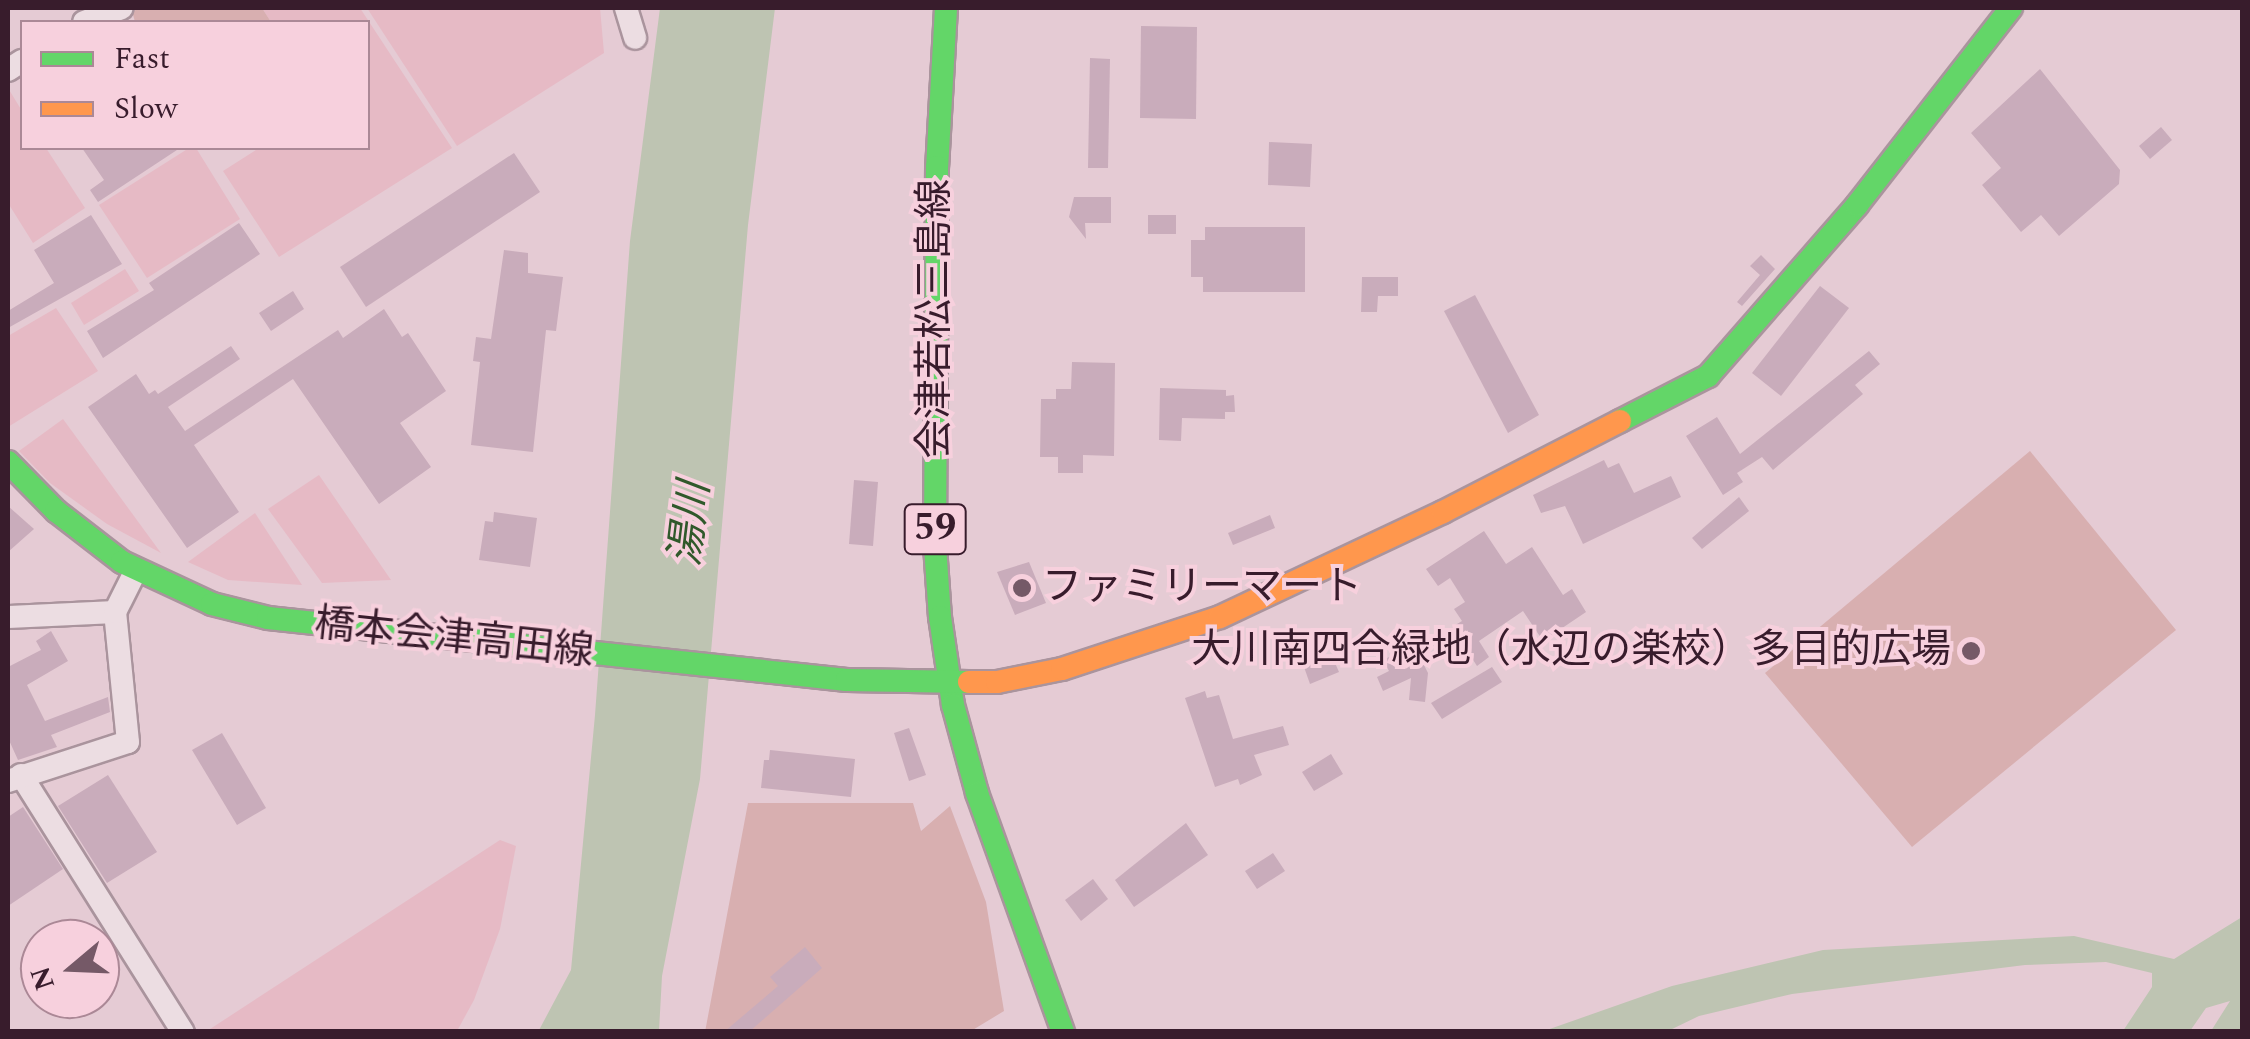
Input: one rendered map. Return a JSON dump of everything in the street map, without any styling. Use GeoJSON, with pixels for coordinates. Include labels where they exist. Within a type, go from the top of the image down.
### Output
{"type":"FeatureCollection","features":[{"type":"Feature","properties":{"kind":"main road","name":"会津若松三島線"},"geometry":{"type":"LineString","coordinates":[[946,8],[937,168],[935,546],[949,683],[981,806],[1062,1032]]}},
{"type":"Feature","properties":{"kind":"main road","name":"橋本会津高田線"},"geometry":{"type":"LineString","coordinates":[[8,462],[94,543],[136,570],[212,604],[268,618],[753,673],[949,683],[997,682],[1062,669],[1148,644],[1220,617],[1443,512],[1708,376],[1857,205],[2011,8]]}},
{"type":"Feature","properties":{"kind":"street"},"geometry":{"type":"LineString","coordinates":[[89,20],[122,8]]}},
{"type":"Feature","properties":{"kind":"street"},"geometry":{"type":"LineString","coordinates":[[626,8],[635,38]]}},
{"type":"Feature","properties":{"kind":"street"},"geometry":{"type":"LineString","coordinates":[[136,570],[115,612],[128,742],[14,778],[183,1032]]}},
{"type":"Feature","properties":{"kind":"street"},"geometry":{"type":"LineString","coordinates":[[8,617],[115,612]]}},
{"type":"Feature","properties":{"kind":"shaded area"},"geometry":{"type":"Polygon","coordinates":[[[262,8],[360,8],[368,20],[270,20],[262,8]]]}},
{"type":"Feature","properties":{"kind":"shaded area"},"geometry":{"type":"Polygon","coordinates":[[[262,8],[270,20],[134,20],[132,11],[262,8]]]}},
{"type":"Feature","properties":{"kind":"shaded area"},"geometry":{"type":"Polygon","coordinates":[[[367,8],[600,8],[604,53],[457,146],[367,8]]]}},
{"type":"Feature","properties":{"kind":"shaded area"},"geometry":{"type":"Polygon","coordinates":[[[370,23],[452,148],[279,257],[223,171],[256,150],[370,150],[370,23]]]}},
{"type":"Feature","properties":{"kind":"shaded area"},"geometry":{"type":"Polygon","coordinates":[[[8,88],[20,108],[20,150],[47,150],[85,208],[33,243],[8,203],[8,88]]]}},
{"type":"Feature","properties":{"kind":"shaded area"},"geometry":{"type":"Polygon","coordinates":[[[186,150],[197,150],[240,219],[147,278],[99,205],[186,150]]]}},
{"type":"Feature","properties":{"kind":"shaded area"},"geometry":{"type":"Polygon","coordinates":[[[125,269],[139,291],[84,325],[71,303],[125,269]]]}},
{"type":"Feature","properties":{"kind":"shaded area"},"geometry":{"type":"Polygon","coordinates":[[[56,308],[98,371],[8,427],[8,336],[56,308]]]}},
{"type":"Feature","properties":{"kind":"shaded area"},"geometry":{"type":"Polygon","coordinates":[[[63,419],[161,553],[107,524],[50,483],[19,451],[63,419]]]}},
{"type":"Feature","properties":{"kind":"shaded area","name":"大川南四合緑地（水辺の楽校）多目的広場"},"geometry":{"type":"Polygon","coordinates":[[[2030,451],[2176,630],[1912,847],[1765,673],[2030,451]]]}},
{"type":"Feature","properties":{"kind":"shaded area"},"geometry":{"type":"Polygon","coordinates":[[[319,475],[391,580],[322,583],[268,509],[319,475]]]}},
{"type":"Feature","properties":{"kind":"shaded area"},"geometry":{"type":"Polygon","coordinates":[[[255,513],[302,585],[228,580],[188,562],[255,513]]]}},
{"type":"Feature","properties":{"kind":"shaded area"},"geometry":{"type":"Polygon","coordinates":[[[748,803],[913,803],[921,831],[950,806],[986,902],[1004,1011],[971,1031],[705,1032],[748,803]]]}},
{"type":"Feature","properties":{"kind":"shaded area"},"geometry":{"type":"Polygon","coordinates":[[[500,840],[516,846],[500,929],[474,1000],[457,1031],[207,1031],[500,840]]]}},
{"type":"Feature","properties":{"kind":"water","name":"湯川"},"geometry":{"type":"Polygon","coordinates":[[[660,8],[775,8],[748,225],[700,779],[662,976],[659,1031],[538,1032],[571,970],[595,715],[630,241],[660,8]]]}},
{"type":"Feature","properties":{"kind":"water"},"geometry":{"type":"Polygon","coordinates":[[[2242,917],[2242,1031],[2211,1031],[2230,1001],[2206,1008],[2190,1031],[2123,1031],[2152,987],[2152,973],[2106,962],[2025,965],[1792,994],[1699,1016],[1668,1031],[1544,1031],[1672,986],[1823,950],[2074,936],[2174,959],[2242,917]]]}},
{"type":"Feature","properties":{"kind":"building"},"geometry":{"type":"Polygon","coordinates":[[[1141,26],[1197,27],[1196,119],[1140,118],[1141,26]]]}},
{"type":"Feature","properties":{"kind":"building"},"geometry":{"type":"Polygon","coordinates":[[[1090,58],[1110,59],[1108,168],[1088,168],[1090,58]]]}},
{"type":"Feature","properties":{"kind":"building"},"geometry":{"type":"Polygon","coordinates":[[[2040,69],[2120,170],[2119,184],[2059,236],[2041,215],[2021,232],[1982,185],[2001,168],[1971,133],[2040,69]]]}},
{"type":"Feature","properties":{"kind":"building"},"geometry":{"type":"Polygon","coordinates":[[[2161,127],[2172,140],[2150,159],[2139,146],[2161,127]]]}},
{"type":"Feature","properties":{"kind":"building"},"geometry":{"type":"Polygon","coordinates":[[[1269,142],[1312,144],[1310,187],[1268,185],[1269,142]]]}},
{"type":"Feature","properties":{"kind":"building"},"geometry":{"type":"Polygon","coordinates":[[[83,150],[177,150],[98,202],[90,190],[104,180],[83,150]]]}},
{"type":"Feature","properties":{"kind":"building"},"geometry":{"type":"Polygon","coordinates":[[[514,153],[540,192],[366,307],[340,267],[514,153]]]}},
{"type":"Feature","properties":{"kind":"building"},"geometry":{"type":"Polygon","coordinates":[[[1074,197],[1111,197],[1111,223],[1085,223],[1086,239],[1069,217],[1074,197]]]}},
{"type":"Feature","properties":{"kind":"building"},"geometry":{"type":"Polygon","coordinates":[[[91,215],[122,264],[8,328],[8,311],[54,283],[34,250],[91,215]]]}},
{"type":"Feature","properties":{"kind":"building"},"geometry":{"type":"Polygon","coordinates":[[[1148,215],[1176,215],[1176,234],[1148,234],[1148,215]]]}},
{"type":"Feature","properties":{"kind":"building"},"geometry":{"type":"Polygon","coordinates":[[[239,223],[260,254],[103,358],[87,331],[154,290],[149,283],[239,223]]]}},
{"type":"Feature","properties":{"kind":"building"},"geometry":{"type":"Polygon","coordinates":[[[1205,227],[1305,227],[1305,292],[1203,292],[1203,277],[1191,277],[1191,240],[1205,240],[1205,227]]]}},
{"type":"Feature","properties":{"kind":"building"},"geometry":{"type":"Polygon","coordinates":[[[504,250],[528,253],[528,273],[563,277],[556,331],[546,330],[533,452],[471,445],[480,362],[473,361],[476,337],[491,339],[504,250]]]}},
{"type":"Feature","properties":{"kind":"building"},"geometry":{"type":"Polygon","coordinates":[[[1761,255],[1775,269],[1742,306],[1737,302],[1760,275],[1750,266],[1761,255]]]}},
{"type":"Feature","properties":{"kind":"building"},"geometry":{"type":"Polygon","coordinates":[[[1362,277],[1398,277],[1398,296],[1378,296],[1377,312],[1361,312],[1362,277]]]}},
{"type":"Feature","properties":{"kind":"building"},"geometry":{"type":"Polygon","coordinates":[[[1820,286],[1849,308],[1781,396],[1752,373],[1820,286]]]}},
{"type":"Feature","properties":{"kind":"building"},"geometry":{"type":"Polygon","coordinates":[[[293,291],[304,309],[271,331],[259,313],[293,291]]]}},
{"type":"Feature","properties":{"kind":"building"},"geometry":{"type":"Polygon","coordinates":[[[1475,295],[1539,415],[1508,433],[1444,311],[1475,295]]]}},
{"type":"Feature","properties":{"kind":"building"},"geometry":{"type":"Polygon","coordinates":[[[384,309],[402,337],[408,333],[446,391],[400,423],[431,467],[379,504],[293,379],[194,445],[239,512],[187,548],[88,407],[136,374],[149,394],[155,390],[158,394],[231,346],[240,359],[168,407],[185,431],[338,330],[343,338],[384,309]]]}},
{"type":"Feature","properties":{"kind":"building"},"geometry":{"type":"Polygon","coordinates":[[[1869,351],[1880,364],[1855,385],[1863,394],[1773,470],[1762,457],[1737,473],[1743,482],[1723,495],[1686,436],[1717,417],[1740,454],[1869,351]]]}},
{"type":"Feature","properties":{"kind":"building"},"geometry":{"type":"Polygon","coordinates":[[[1072,362],[1115,363],[1114,456],[1083,455],[1083,473],[1058,473],[1058,457],[1040,457],[1041,399],[1056,399],[1056,389],[1071,389],[1072,362]]]}},
{"type":"Feature","properties":{"kind":"building"},"geometry":{"type":"Polygon","coordinates":[[[1160,388],[1226,390],[1226,396],[1234,395],[1235,412],[1225,412],[1225,419],[1182,418],[1181,441],[1159,440],[1160,388]]]}},
{"type":"Feature","properties":{"kind":"building"},"geometry":{"type":"Polygon","coordinates":[[[1604,460],[1608,468],[1619,463],[1634,493],[1671,476],[1681,497],[1583,544],[1565,506],[1541,513],[1533,495],[1604,460]]]}},
{"type":"Feature","properties":{"kind":"building"},"geometry":{"type":"Polygon","coordinates":[[[854,480],[878,482],[873,546],[849,544],[854,480]]]}},
{"type":"Feature","properties":{"kind":"building"},"geometry":{"type":"Polygon","coordinates":[[[1739,497],[1749,511],[1702,549],[1692,538],[1739,497]]]}},
{"type":"Feature","properties":{"kind":"building"},"geometry":{"type":"Polygon","coordinates":[[[8,506],[34,529],[8,552],[8,506]]]}},
{"type":"Feature","properties":{"kind":"building"},"geometry":{"type":"Polygon","coordinates":[[[494,512],[537,518],[530,567],[479,560],[485,521],[493,522],[494,512]]]}},
{"type":"Feature","properties":{"kind":"building"},"geometry":{"type":"Polygon","coordinates":[[[1270,515],[1275,528],[1233,545],[1228,533],[1270,515]]]}},
{"type":"Feature","properties":{"kind":"building"},"geometry":{"type":"Polygon","coordinates":[[[1484,531],[1506,564],[1532,547],[1563,595],[1572,589],[1586,612],[1543,641],[1523,611],[1479,641],[1489,657],[1477,666],[1452,627],[1462,621],[1454,609],[1465,602],[1450,578],[1438,586],[1426,569],[1484,531]]]}},
{"type":"Feature","properties":{"kind":"building","name":"ファミリーマート"},"geometry":{"type":"Polygon","coordinates":[[[1029,562],[1046,603],[1015,615],[997,572],[1029,562]]]}},
{"type":"Feature","properties":{"kind":"building"},"geometry":{"type":"Polygon","coordinates":[[[51,631],[68,661],[27,685],[45,721],[108,697],[110,712],[51,735],[57,747],[18,760],[8,738],[8,667],[41,650],[36,641],[51,631]]]}},
{"type":"Feature","properties":{"kind":"building"},"geometry":{"type":"Polygon","coordinates":[[[1414,645],[1428,673],[1425,702],[1409,700],[1411,678],[1383,691],[1377,677],[1389,671],[1383,660],[1414,645]]]}},
{"type":"Feature","properties":{"kind":"building"},"geometry":{"type":"Polygon","coordinates":[[[1332,656],[1339,672],[1310,684],[1304,667],[1332,656]]]}},
{"type":"Feature","properties":{"kind":"building"},"geometry":{"type":"Polygon","coordinates":[[[1492,667],[1502,682],[1442,719],[1431,703],[1492,667]]]}},
{"type":"Feature","properties":{"kind":"building"},"geometry":{"type":"Polygon","coordinates":[[[1205,691],[1207,698],[1219,695],[1233,739],[1283,726],[1289,745],[1254,755],[1262,775],[1240,785],[1238,779],[1215,787],[1185,698],[1205,691]]]}},
{"type":"Feature","properties":{"kind":"building"},"geometry":{"type":"Polygon","coordinates":[[[909,728],[926,775],[909,781],[894,733],[909,728]]]}},
{"type":"Feature","properties":{"kind":"building"},"geometry":{"type":"Polygon","coordinates":[[[222,733],[266,808],[237,825],[192,750],[222,733]]]}},
{"type":"Feature","properties":{"kind":"building"},"geometry":{"type":"Polygon","coordinates":[[[770,750],[855,759],[851,797],[761,788],[764,760],[769,760],[770,750]]]}},
{"type":"Feature","properties":{"kind":"building"},"geometry":{"type":"Polygon","coordinates":[[[1331,754],[1343,774],[1314,791],[1302,772],[1331,754]]]}},
{"type":"Feature","properties":{"kind":"building"},"geometry":{"type":"Polygon","coordinates":[[[108,775],[157,852],[107,883],[58,806],[108,775]]]}},
{"type":"Feature","properties":{"kind":"building"},"geometry":{"type":"Polygon","coordinates":[[[23,807],[63,869],[8,906],[8,817],[23,807]]]}},
{"type":"Feature","properties":{"kind":"building"},"geometry":{"type":"Polygon","coordinates":[[[1186,823],[1208,855],[1134,907],[1115,880],[1186,823]]]}},
{"type":"Feature","properties":{"kind":"building"},"geometry":{"type":"Polygon","coordinates":[[[1273,853],[1285,871],[1257,889],[1245,871],[1273,853]]]}},
{"type":"Feature","properties":{"kind":"building"},"geometry":{"type":"Polygon","coordinates":[[[1093,879],[1108,899],[1081,921],[1065,900],[1093,879]]]}},
{"type":"Feature","properties":{"kind":"building"},"geometry":{"type":"Polygon","coordinates":[[[805,947],[822,968],[749,1032],[724,1032],[778,986],[770,977],[805,947]]]}},
{"type":"Feature","properties":{"kind":"traffic: fast"},"geometry":{"type":"LineString","coordinates":[[946,8],[937,167],[935,546],[940,617],[953,705],[977,793],[1063,1032]]}},
{"type":"Feature","properties":{"kind":"traffic: fast"},"geometry":{"type":"LineString","coordinates":[[1620,421],[1708,376],[1857,205],[2011,8]]}},
{"type":"Feature","properties":{"kind":"traffic: fast"},"geometry":{"type":"LineString","coordinates":[[8,462],[56,511],[122,562],[212,604],[268,618],[847,680],[969,682]]}},
{"type":"Feature","properties":{"kind":"traffic: slow"},"geometry":{"type":"LineString","coordinates":[[969,682],[997,682],[1062,669],[1220,617],[1443,512],[1620,421]]}},
{"type":"Feature","properties":{"kind":"place","name":"ファミリーマート"},"geometry":{"type":"Point","coordinates":[1022,588]}},
{"type":"Feature","properties":{"kind":"place","name":"大川南四合緑地（水辺の楽校）多目的広場"},"geometry":{"type":"Point","coordinates":[1971,651]}}]}
